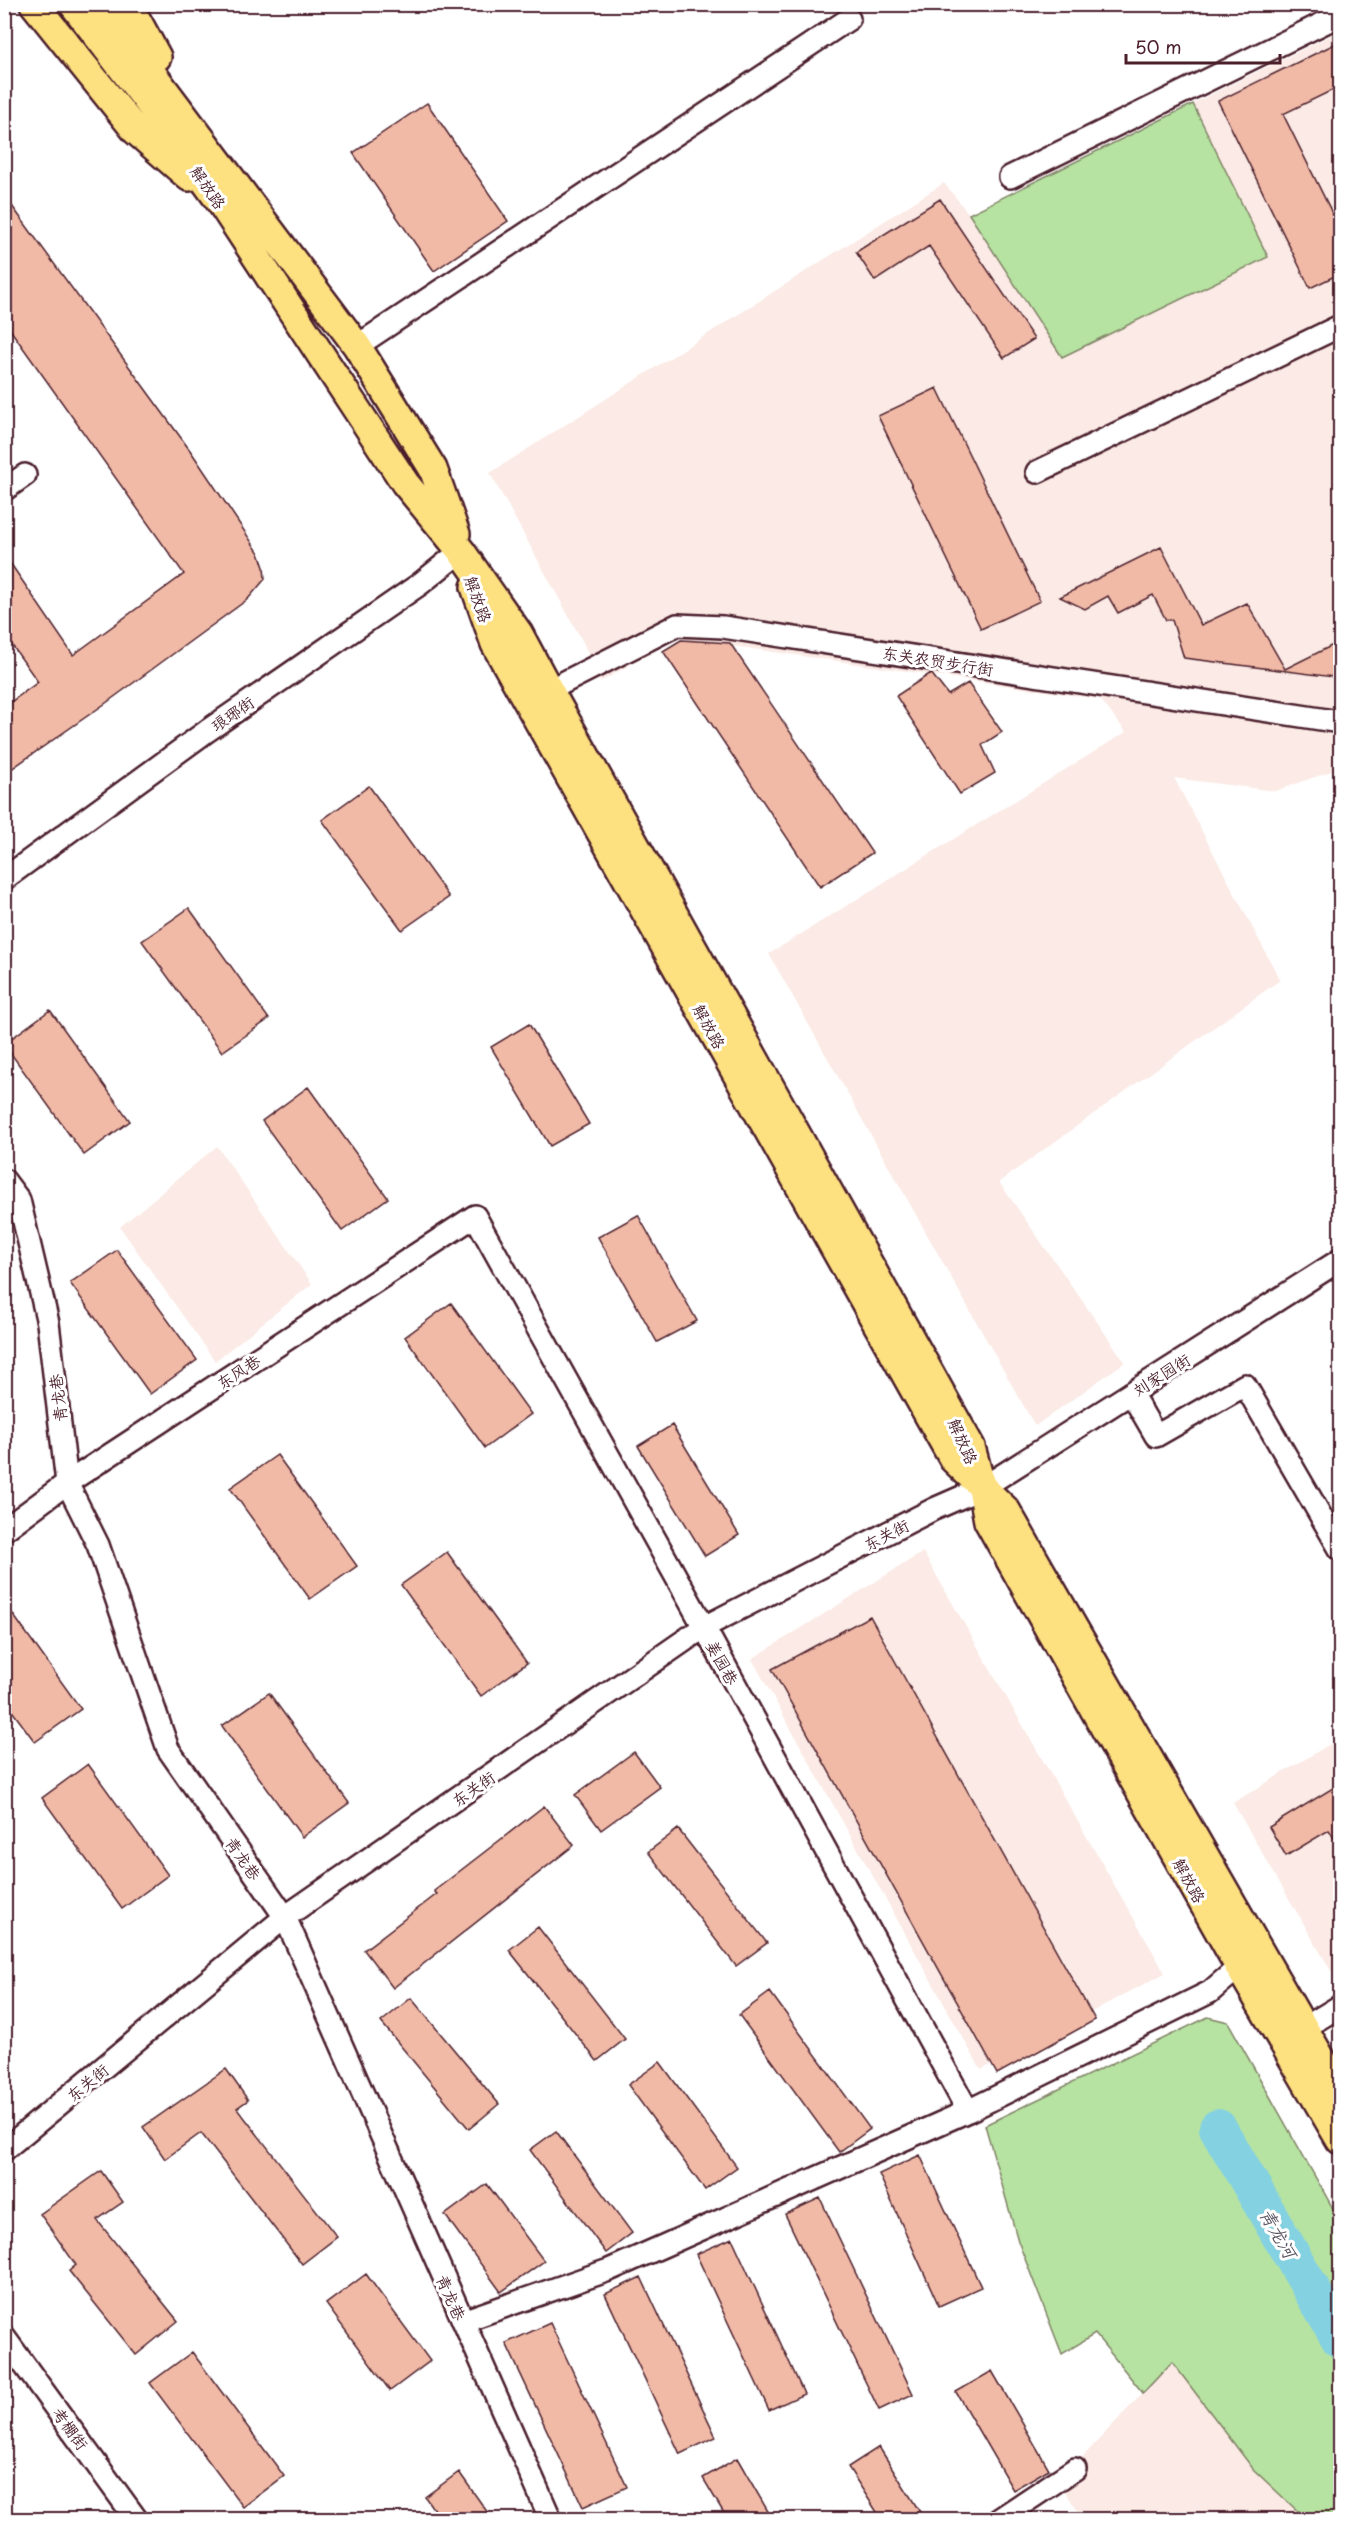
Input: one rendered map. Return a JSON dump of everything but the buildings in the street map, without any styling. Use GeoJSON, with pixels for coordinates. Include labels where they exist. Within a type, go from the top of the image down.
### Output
{"type":"FeatureCollection","features":[{"type":"Feature","properties":{"kind":"main road"},"geometry":{"type":"LineString","coordinates":[[34,4],[136,131],[220,203]]}},
{"type":"Feature","properties":{"kind":"main road","name":"解放路"},"geometry":{"type":"LineString","coordinates":[[73,4],[145,98],[220,203],[405,483],[462,551],[519,634],[971,1448],[988,1521],[1239,1967],[1341,2140]]}},
{"type":"Feature","properties":{"kind":"main road","name":"解放路"},"geometry":{"type":"LineString","coordinates":[[100,4],[357,346],[433,469],[495,644],[953,1458],[1006,1510],[1341,2091]]}},
{"type":"Feature","properties":{"kind":"main road"},"geometry":{"type":"LineString","coordinates":[[128,4],[196,130]]}},
{"type":"Feature","properties":{"kind":"street"},"geometry":{"type":"LineString","coordinates":[[1010,177],[1341,15]]}},
{"type":"Feature","properties":{"kind":"street"},"geometry":{"type":"LineString","coordinates":[[357,346],[849,19]]}},
{"type":"Feature","properties":{"kind":"street"},"geometry":{"type":"LineString","coordinates":[[1037,472],[1341,326]]}},
{"type":"Feature","properties":{"kind":"street"},"geometry":{"type":"LineString","coordinates":[[4,490],[25,475]]}},
{"type":"Feature","properties":{"kind":"street","name":"琅琊街"},"geometry":{"type":"LineString","coordinates":[[4,879],[207,731],[420,584],[462,551]]}},
{"type":"Feature","properties":{"kind":"street","name":"东关农贸步行街"},"geometry":{"type":"LineString","coordinates":[[549,690],[677,625],[723,627],[1341,722]]}},
{"type":"Feature","properties":{"kind":"street","name":"青龙巷"},"geometry":{"type":"LineString","coordinates":[[4,1180],[19,1200],[48,1323],[67,1483],[98,1545],[168,1749],[285,1917],[551,2520]]}},
{"type":"Feature","properties":{"kind":"street","name":"东风巷"},"geometry":{"type":"LineString","coordinates":[[4,1530],[67,1483],[475,1216]]}},
{"type":"Feature","properties":{"kind":"street","name":"姜园巷"},"geometry":{"type":"LineString","coordinates":[[475,1216],[704,1627],[968,2111]]}},
{"type":"Feature","properties":{"kind":"street","name":"刘家园街"},"geometry":{"type":"LineString","coordinates":[[982,1488],[1341,1260]]}},
{"type":"Feature","properties":{"kind":"street"},"geometry":{"type":"LineString","coordinates":[[1131,1393],[1156,1436],[1245,1384],[1341,1549]]}},
{"type":"Feature","properties":{"kind":"street","name":"东关街"},"geometry":{"type":"LineString","coordinates":[[4,2150],[285,1917],[704,1627],[925,1514],[982,1488]]}},
{"type":"Feature","properties":{"kind":"street"},"geometry":{"type":"LineString","coordinates":[[463,2321],[609,2270],[968,2111],[1210,1992],[1239,1967]]}},
{"type":"Feature","properties":{"kind":"street"},"geometry":{"type":"LineString","coordinates":[[1304,2028],[1341,2006]]}},
{"type":"Feature","properties":{"kind":"street","name":"考棚街"},"geometry":{"type":"LineString","coordinates":[[4,2337],[137,2520]]}},
{"type":"Feature","properties":{"kind":"street"},"geometry":{"type":"LineString","coordinates":[[998,2520],[1075,2469]]}},
{"type":"Feature","properties":{"kind":"shaded area"},"geometry":{"type":"Polygon","coordinates":[[[1340,31],[1340,768],[1275,791],[1174,778],[1280,980],[999,1182],[1125,1362],[1035,1426],[769,954],[1126,732],[1100,699],[677,638],[600,682],[583,642],[490,473],[944,183],[969,214],[1340,31]]]}},
{"type":"Feature","properties":{"kind":"shaded area"},"geometry":{"type":"Polygon","coordinates":[[[217,1146],[312,1284],[215,1361],[120,1227],[217,1146]]]}},
{"type":"Feature","properties":{"kind":"shaded area"},"geometry":{"type":"Polygon","coordinates":[[[923,1552],[1165,1973],[981,2070],[752,1659],[923,1552]]]}},
{"type":"Feature","properties":{"kind":"shaded area"},"geometry":{"type":"Polygon","coordinates":[[[1340,1738],[1340,1986],[1233,1803],[1340,1738]]]}},
{"type":"Feature","properties":{"kind":"shaded area"},"geometry":{"type":"Polygon","coordinates":[[[1172,2362],[1254,2470],[1308,2519],[1083,2519],[1059,2482],[1172,2362]]]}},
{"type":"Feature","properties":{"kind":"green space"},"geometry":{"type":"Polygon","coordinates":[[[1193,104],[1268,257],[1062,357],[969,214],[1193,104]]]}},
{"type":"Feature","properties":{"kind":"green space"},"geometry":{"type":"Polygon","coordinates":[[[1208,2017],[1228,2022],[1340,2221],[1340,2519],[1306,2519],[1254,2470],[1172,2362],[1143,2393],[1095,2334],[1062,2354],[1018,2241],[985,2125],[1208,2017]]]}},
{"type":"Feature","properties":{"kind":"waterway","name":"青龙河"},"geometry":{"type":"LineString","coordinates":[[1218,2128],[1340,2339]]}}]}
